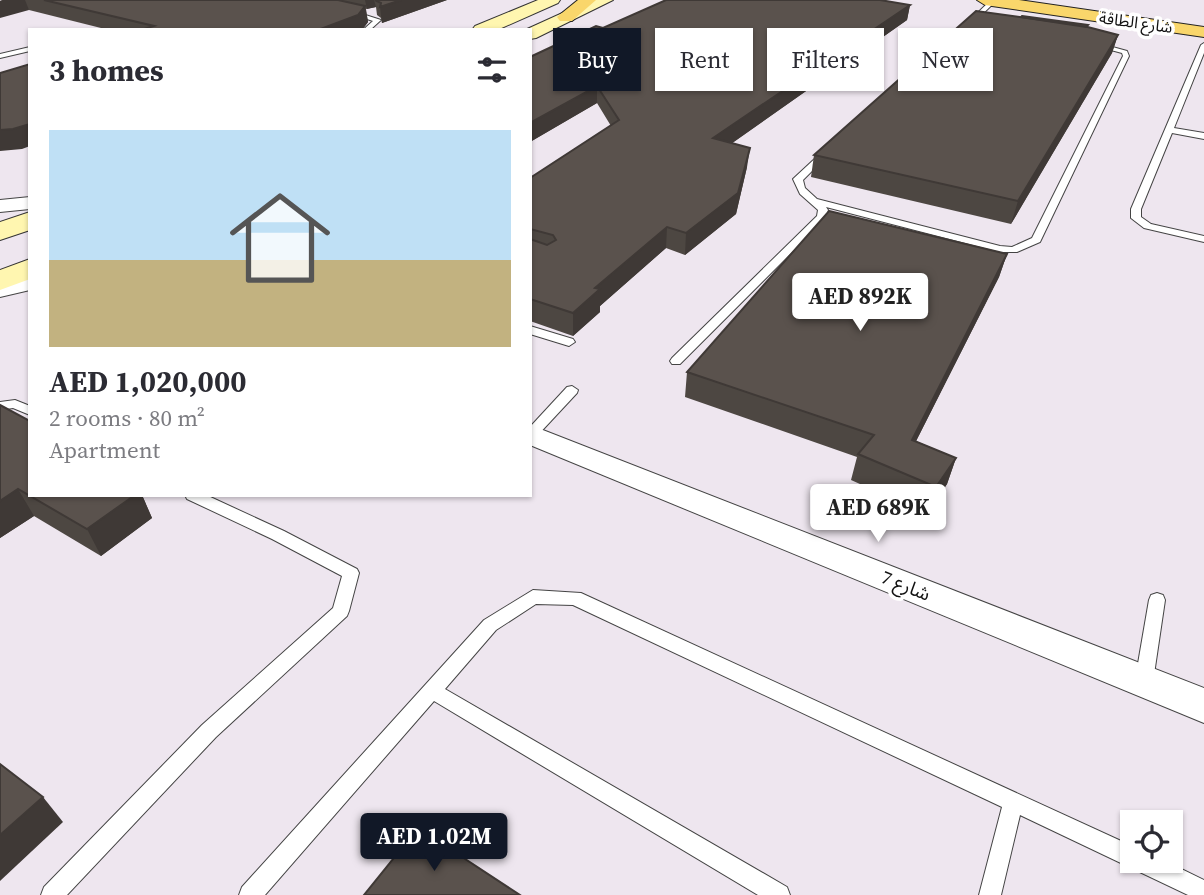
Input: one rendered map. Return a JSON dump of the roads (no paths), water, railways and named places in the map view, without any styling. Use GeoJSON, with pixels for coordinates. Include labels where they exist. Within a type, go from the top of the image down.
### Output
{"type":"FeatureCollection","features":[{"type":"Feature","properties":{"kind":"main road"},"geometry":{"type":"LineString","coordinates":[[566,17],[588,0]]}},
{"type":"Feature","properties":{"kind":"main road","name":"شارع الطاقة"},"geometry":{"type":"LineString","coordinates":[[1077,0],[1204,18]]}},
{"type":"Feature","properties":{"kind":"main road","name":"شارع الطاقة"},"geometry":{"type":"LineString","coordinates":[[989,1],[1204,32]]}},
{"type":"Feature","properties":{"kind":"street"},"geometry":{"type":"LineString","coordinates":[[486,28],[552,0]]}},
{"type":"Feature","properties":{"kind":"street"},"geometry":{"type":"LineString","coordinates":[[532,33],[605,0]]}},
{"type":"Feature","properties":{"kind":"street"},"geometry":{"type":"LineString","coordinates":[[0,206],[28,203]]}},
{"type":"Feature","properties":{"kind":"street"},"geometry":{"type":"LineString","coordinates":[[0,232],[28,221]]}},
{"type":"Feature","properties":{"kind":"street"},"geometry":{"type":"LineString","coordinates":[[0,259],[28,247]]}},
{"type":"Feature","properties":{"kind":"street"},"geometry":{"type":"LineString","coordinates":[[0,281],[28,269]]}},
{"type":"Feature","properties":{"kind":"street"},"geometry":{"type":"LineString","coordinates":[[0,290],[28,284]]}},
{"type":"Feature","properties":{"kind":"street","name":"شارع 7"},"geometry":{"type":"LineString","coordinates":[[532,434],[1204,706]]}},
{"type":"Feature","properties":{"kind":"lane"},"geometry":{"type":"LineString","coordinates":[[964,28],[989,1]]}},
{"type":"Feature","properties":{"kind":"lane"},"geometry":{"type":"LineString","coordinates":[[342,10],[378,20],[368,28]]}},
{"type":"Feature","properties":{"kind":"lane"},"geometry":{"type":"LineString","coordinates":[[364,15],[375,11]]}},
{"type":"Feature","properties":{"kind":"lane"},"geometry":{"type":"LineString","coordinates":[[971,22],[983,24]]}},
{"type":"Feature","properties":{"kind":"lane"},"geometry":{"type":"LineString","coordinates":[[817,202],[1000,249],[1026,246],[1036,240],[1126,57],[1125,52],[1118,49],[1087,43]]}},
{"type":"Feature","properties":{"kind":"lane"},"geometry":{"type":"LineString","coordinates":[[1204,45],[1136,209],[1136,218],[1148,226],[1204,239]]}},
{"type":"Feature","properties":{"kind":"lane"},"geometry":{"type":"LineString","coordinates":[[0,56],[28,49]]}},
{"type":"Feature","properties":{"kind":"lane"},"geometry":{"type":"LineString","coordinates":[[1168,130],[1204,136]]}},
{"type":"Feature","properties":{"kind":"lane"},"geometry":{"type":"LineString","coordinates":[[676,361],[822,217],[823,210],[817,202],[801,191],[799,179],[829,151]]}},
{"type":"Feature","properties":{"kind":"lane"},"geometry":{"type":"LineString","coordinates":[[532,331],[569,342]]}},
{"type":"Feature","properties":{"kind":"lane"},"geometry":{"type":"LineString","coordinates":[[532,433],[572,390]]}},
{"type":"Feature","properties":{"kind":"lane"},"geometry":{"type":"LineString","coordinates":[[0,406],[15,404],[28,410]]}},
{"type":"Feature","properties":{"kind":"lane"},"geometry":{"type":"LineString","coordinates":[[52,895],[209,731],[341,611],[351,573],[203,498]]}},
{"type":"Feature","properties":{"kind":"lane"},"geometry":{"type":"LineString","coordinates":[[250,895],[490,625],[533,597],[575,598],[1120,851]]}},
{"type":"Feature","properties":{"kind":"lane"},"geometry":{"type":"LineString","coordinates":[[1144,681],[1157,600]]}},
{"type":"Feature","properties":{"kind":"lane"},"geometry":{"type":"LineString","coordinates":[[432,691],[779,895]]}},
{"type":"Feature","properties":{"kind":"lane"},"geometry":{"type":"LineString","coordinates":[[990,895],[1013,802]]}},
{"type":"Feature","properties":{"kind":"lane"},"geometry":{"type":"LineString","coordinates":[[1166,873],[1204,891]]}}]}
